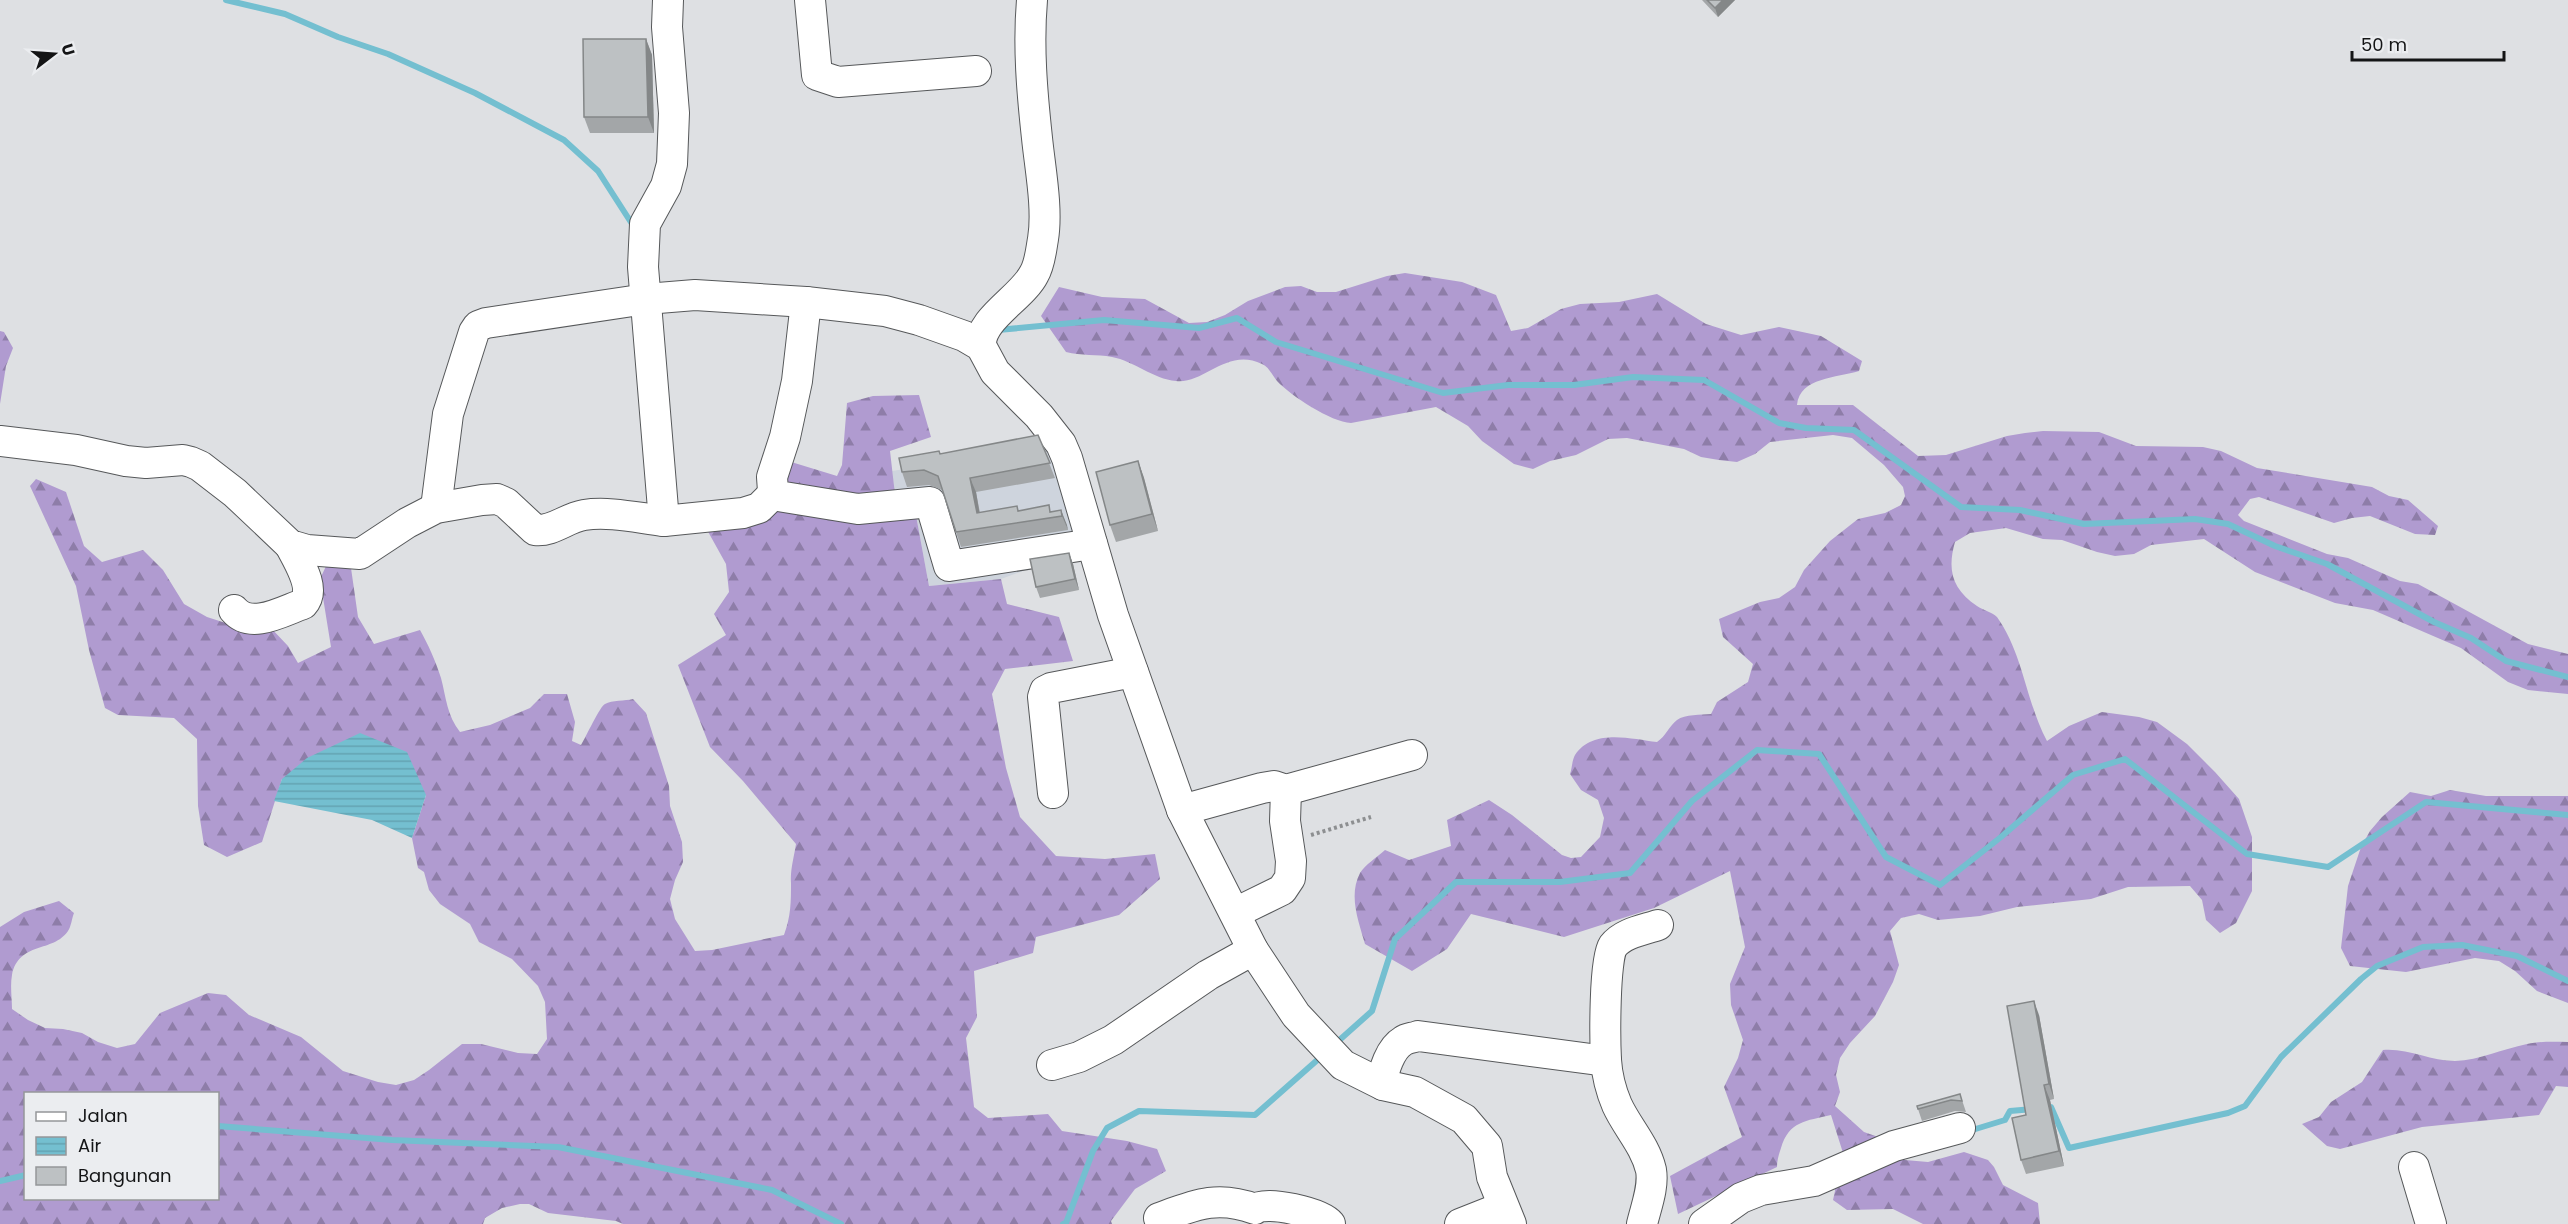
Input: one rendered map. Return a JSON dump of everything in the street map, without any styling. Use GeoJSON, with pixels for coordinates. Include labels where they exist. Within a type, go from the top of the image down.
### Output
{"type":"FeatureCollection","features":[{"type":"Feature","properties":{"kind":"street"},"geometry":{"type":"LineString","coordinates":[[664,521],[643,267],[645,224],[666,186],[672,164],[674,113],[667,27],[668,0]]}},
{"type":"Feature","properties":{"kind":"street"},"geometry":{"type":"LineString","coordinates":[[810,0],[814,63],[817,75],[824,79],[838,82],[976,71]]}},
{"type":"Feature","properties":{"kind":"street"},"geometry":{"type":"LineString","coordinates":[[1032,0],[1029,32],[1044,235],[1034,274],[1024,288],[987,325],[982,338],[995,372],[1039,416],[1061,444],[1133,672],[1182,810],[1253,950],[1296,1015],[1342,1065],[1383,1085],[1415,1092],[1464,1119],[1487,1146],[1492,1177],[1507,1215],[1460,1224]]}},
{"type":"Feature","properties":{"kind":"street"},"geometry":{"type":"LineString","coordinates":[[436,500],[448,414],[478,327],[486,323],[646,299],[695,295],[806,302],[885,311],[964,336],[982,338]]}},
{"type":"Feature","properties":{"kind":"street"},"geometry":{"type":"LineString","coordinates":[[806,302],[796,381],[784,437],[772,477],[771,485],[774,493],[778,496],[820,504],[858,508],[930,502],[949,566],[1091,538]]}},
{"type":"Feature","properties":{"kind":"street"},"geometry":{"type":"LineString","coordinates":[[0,441],[76,450],[126,461],[146,463],[183,460],[200,466],[236,493],[290,545],[310,592],[303,604],[256,619],[242,618],[234,610]]}},
{"type":"Feature","properties":{"kind":"street"},"geometry":{"type":"LineString","coordinates":[[290,545],[307,550],[355,554],[397,529],[436,500],[497,498],[506,503],[534,530],[542,531],[582,515],[601,514],[664,521],[743,513],[759,508],[774,493]]}},
{"type":"Feature","properties":{"kind":"street"},"geometry":{"type":"LineString","coordinates":[[1058,495],[1074,534],[1091,538]]}},
{"type":"Feature","properties":{"kind":"street"},"geometry":{"type":"LineString","coordinates":[[1053,793],[1043,698],[1045,691],[1133,672]]}},
{"type":"Feature","properties":{"kind":"street"},"geometry":{"type":"LineString","coordinates":[[1182,810],[1262,788],[1274,786],[1286,790],[1412,755]]}},
{"type":"Feature","properties":{"kind":"street"},"geometry":{"type":"LineString","coordinates":[[1235,913],[1282,891],[1290,878],[1291,861],[1285,820],[1286,790]]}},
{"type":"Feature","properties":{"kind":"street"},"geometry":{"type":"LineString","coordinates":[[1642,1224],[1650,1192],[1651,1172],[1646,1154],[1617,1105],[1609,1080],[1606,1061],[1607,973],[1612,947],[1622,937],[1658,924]]}},
{"type":"Feature","properties":{"kind":"street"},"geometry":{"type":"LineString","coordinates":[[1052,1065],[1079,1057],[1113,1040],[1208,975],[1253,950]]}},
{"type":"Feature","properties":{"kind":"street"},"geometry":{"type":"LineString","coordinates":[[1383,1085],[1382,1077],[1394,1050],[1404,1040],[1418,1036],[1606,1061]]}},
{"type":"Feature","properties":{"kind":"street"},"geometry":{"type":"LineString","coordinates":[[1704,1224],[1741,1198],[1761,1191],[1814,1181],[1894,1146],[1960,1128]]}},
{"type":"Feature","properties":{"kind":"street"},"geometry":{"type":"LineString","coordinates":[[2414,1167],[2431,1224]]}},
{"type":"Feature","properties":{"kind":"street"},"geometry":{"type":"LineString","coordinates":[[1159,1218],[1216,1201],[1239,1203],[1255,1216],[1266,1204],[1319,1215],[1330,1224]]}},
{"type":"Feature","properties":{"kind":"path"},"geometry":{"type":"LineString","coordinates":[[1287,843],[1371,817]]}},
{"type":"Feature","properties":{"kind":"shaded area"},"geometry":{"type":"Polygon","coordinates":[[[1058,447],[1085,555],[1036,566],[1001,579],[929,586],[915,510],[896,504],[892,471],[1058,447]]]}},
{"type":"Feature","properties":{"kind":"green space"},"geometry":{"type":"Polygon","coordinates":[[[1405,273],[1462,282],[1496,295],[1511,331],[1528,328],[1561,309],[1580,304],[1619,302],[1657,294],[1706,324],[1741,335],[1779,327],[1821,336],[1862,361],[1859,371],[1812,384],[1800,396],[1797,405],[1853,405],[1918,456],[1946,455],[2007,436],[2025,433],[2099,432],[2136,446],[2203,447],[2221,451],[2257,468],[2372,487],[2389,496],[2408,500],[2438,526],[2435,535],[2415,534],[2370,516],[2334,523],[2259,497],[2250,499],[2238,515],[2244,521],[2327,554],[2348,558],[2400,581],[2418,584],[2528,644],[2568,654],[2568,694],[2528,690],[2508,682],[2461,648],[2373,610],[2335,603],[2255,572],[2204,539],[2151,545],[2134,554],[2115,556],[2062,540],[2043,539],[2006,528],[1970,533],[1955,542],[1952,561],[1954,578],[1962,593],[1977,606],[1997,617],[2006,631],[2047,741],[2069,726],[2102,712],[2157,722],[2187,744],[2239,799],[2252,837],[2252,891],[2236,923],[2220,933],[2206,920],[2202,900],[2190,886],[2128,887],[2091,899],[2017,907],[1980,916],[1938,920],[1919,914],[1901,918],[1890,931],[1899,965],[1893,982],[1875,1016],[1850,1043],[1840,1058],[1836,1075],[1840,1092],[1835,1106],[1864,1132],[1881,1138],[1905,1160],[1928,1162],[1964,1152],[1988,1160],[2003,1185],[2038,1203],[2040,1224],[1923,1224],[1893,1209],[1847,1210],[1833,1200],[1835,1191],[1833,1164],[1844,1156],[1831,1115],[1806,1121],[1794,1127],[1784,1139],[1777,1167],[1678,1214],[1670,1176],[1742,1137],[1724,1087],[1738,1058],[1743,1040],[1731,1005],[1730,984],[1745,947],[1730,871],[1654,908],[1564,937],[1471,914],[1447,949],[1412,971],[1365,944],[1356,909],[1357,882],[1362,870],[1385,850],[1409,860],[1451,846],[1447,820],[1489,800],[1512,815],[1562,855],[1571,858],[1581,857],[1600,837],[1604,818],[1598,800],[1581,790],[1570,774],[1575,755],[1592,741],[1602,738],[1657,742],[1680,718],[1711,714],[1717,702],[1748,682],[1753,664],[1723,637],[1719,619],[1760,602],[1779,598],[1795,587],[1804,570],[1830,541],[1858,519],[1885,513],[1901,505],[1905,496],[1903,487],[1884,465],[1852,438],[1833,435],[1770,442],[1755,454],[1737,462],[1701,457],[1684,449],[1627,438],[1608,439],[1576,455],[1550,461],[1533,469],[1514,464],[1482,441],[1468,426],[1436,407],[1351,423],[1343,422],[1322,413],[1292,394],[1262,364],[1249,360],[1238,360],[1187,380],[1168,380],[1120,359],[1066,352],[1041,316],[1059,287],[1102,297],[1145,299],[1189,323],[1207,322],[1225,315],[1248,301],[1285,287],[1301,286],[1317,292],[1336,292],[1387,276],[1405,273]]]}},
{"type":"Feature","properties":{"kind":"green space"},"geometry":{"type":"Polygon","coordinates":[[[0,331],[4,332],[13,348],[6,366],[0,404],[0,331]]]}},
{"type":"Feature","properties":{"kind":"green space"},"geometry":{"type":"Polygon","coordinates":[[[919,395],[931,437],[890,451],[896,503],[915,510],[929,586],[1001,579],[1007,604],[1059,617],[1073,661],[1005,669],[992,694],[1006,768],[1020,817],[1056,856],[1105,859],[1155,854],[1160,879],[1119,915],[1036,937],[1033,953],[974,971],[977,1017],[966,1038],[974,1107],[988,1118],[1048,1114],[1062,1131],[1127,1141],[1157,1149],[1166,1171],[1135,1189],[1111,1221],[1112,1224],[623,1224],[616,1221],[548,1213],[529,1204],[520,1204],[502,1208],[485,1218],[483,1224],[0,1224],[0,927],[24,912],[59,901],[74,913],[69,929],[62,938],[29,952],[16,964],[11,979],[12,1009],[45,1028],[82,1033],[98,1042],[117,1048],[135,1044],[160,1013],[208,993],[226,995],[249,1015],[301,1037],[343,1071],[396,1085],[414,1080],[462,1044],[481,1044],[518,1053],[537,1054],[547,1039],[545,1002],[538,986],[512,959],[479,942],[470,924],[440,904],[429,890],[424,872],[418,868],[412,838],[426,795],[282,779],[262,842],[227,857],[204,845],[198,806],[197,739],[174,718],[118,715],[105,708],[89,650],[76,586],[30,486],[36,479],[66,492],[84,546],[102,562],[143,550],[163,570],[184,604],[207,617],[241,628],[270,627],[288,646],[298,663],[331,647],[320,579],[327,564],[351,568],[358,617],[374,644],[420,630],[432,653],[450,713],[460,732],[490,725],[530,708],[544,694],[567,694],[575,722],[572,741],[581,745],[605,704],[633,699],[646,713],[669,786],[670,806],[682,842],[683,862],[670,899],[675,919],[695,951],[712,950],[784,935],[790,909],[791,873],[796,844],[743,781],[710,747],[678,665],[726,635],[714,614],[729,592],[726,564],[706,528],[785,509],[788,461],[837,476],[842,465],[847,403],[873,396],[919,395]]]}},
{"type":"Feature","properties":{"kind":"green space"},"geometry":{"type":"Polygon","coordinates":[[[2450,790],[2486,796],[2568,796],[2568,1003],[2537,991],[2515,971],[2499,961],[2475,958],[2406,972],[2350,966],[2341,948],[2348,886],[2361,847],[2370,831],[2410,792],[2431,796],[2450,790]]]}},
{"type":"Feature","properties":{"kind":"green space"},"geometry":{"type":"Polygon","coordinates":[[[2568,1042],[2568,1087],[2556,1086],[2539,1115],[2422,1127],[2340,1149],[2327,1146],[2302,1124],[2319,1117],[2331,1102],[2362,1082],[2383,1050],[2455,1061],[2473,1059],[2532,1043],[2568,1042]]]}},
{"type":"Feature","properties":{"kind":"water"},"geometry":{"type":"Polygon","coordinates":[[[360,733],[407,752],[426,795],[412,838],[372,820],[274,801],[282,779],[307,758],[360,733]]]}},
{"type":"Feature","properties":{"kind":"building"},"geometry":{"type":"Polygon","coordinates":[[[1707,0],[1723,0],[1715,8],[1707,0]]]}},
{"type":"Feature","properties":{"kind":"building"},"geometry":{"type":"Polygon","coordinates":[[[583,39],[646,39],[648,117],[584,117],[583,39]]]}},
{"type":"Feature","properties":{"kind":"building"},"geometry":{"type":"Polygon","coordinates":[[[1038,435],[1050,463],[970,478],[977,513],[1017,506],[1018,511],[1049,505],[1050,512],[1061,510],[1062,516],[956,532],[938,476],[924,470],[902,472],[899,458],[939,451],[940,454],[1038,435]]]}},
{"type":"Feature","properties":{"kind":"building"},"geometry":{"type":"Polygon","coordinates":[[[1138,461],[1152,514],[1110,525],[1096,472],[1138,461]]]}},
{"type":"Feature","properties":{"kind":"building"},"geometry":{"type":"Polygon","coordinates":[[[1069,553],[1075,579],[1036,587],[1030,559],[1069,553]]]}},
{"type":"Feature","properties":{"kind":"building"},"geometry":{"type":"Polygon","coordinates":[[[2034,1001],[2049,1084],[2044,1085],[2059,1151],[2021,1160],[2012,1118],[2026,1115],[2007,1006],[2034,1001]]]}},
{"type":"Feature","properties":{"kind":"building"},"geometry":{"type":"Polygon","coordinates":[[[1960,1094],[1962,1101],[1951,1100],[1918,1109],[1917,1106],[1960,1094]]]}},
{"type":"Feature","properties":{"kind":"waterway"},"geometry":{"type":"LineString","coordinates":[[226,0],[285,14],[338,37],[388,54],[475,93],[564,140],[598,171],[634,227]]}},
{"type":"Feature","properties":{"kind":"waterway"},"geometry":{"type":"LineString","coordinates":[[998,330],[1104,320],[1199,328],[1237,318],[1276,342],[1443,393],[1508,385],[1574,385],[1633,377],[1704,380],[1779,423],[1806,428],[1854,430],[1961,507],[2020,510],[2084,524],[2195,519],[2228,524],[2275,546],[2327,564],[2434,622],[2471,638],[2506,661],[2568,677]]}},
{"type":"Feature","properties":{"kind":"waterway"},"geometry":{"type":"LineString","coordinates":[[1335,1044],[1372,1011],[1395,939],[1456,882],[1560,882],[1630,873],[1692,801],[1757,750],[1819,754],[1886,857],[1940,885],[2001,837],[2073,775],[2125,759],[2247,854],[2328,867],[2426,802],[2568,815]]}},
{"type":"Feature","properties":{"kind":"waterway"},"geometry":{"type":"LineString","coordinates":[[2046,1107],[2051,1107],[2069,1148],[2228,1113],[2245,1106],[2281,1057],[2361,979],[2377,966],[2423,947],[2462,945],[2517,956],[2568,981]]}},
{"type":"Feature","properties":{"kind":"waterway"},"geometry":{"type":"LineString","coordinates":[[1063,1224],[1066,1223],[1093,1151],[1107,1128],[1139,1111],[1255,1115],[1323,1055]]}},
{"type":"Feature","properties":{"kind":"waterway"},"geometry":{"type":"LineString","coordinates":[[1969,1131],[2005,1120],[2010,1111],[2033,1109]]}},
{"type":"Feature","properties":{"kind":"waterway"},"geometry":{"type":"LineString","coordinates":[[219,1126],[392,1140],[558,1147],[772,1190],[841,1224]]}},
{"type":"Feature","properties":{"kind":"waterway"},"geometry":{"type":"LineString","coordinates":[[0,1181],[24,1175]]}}]}
